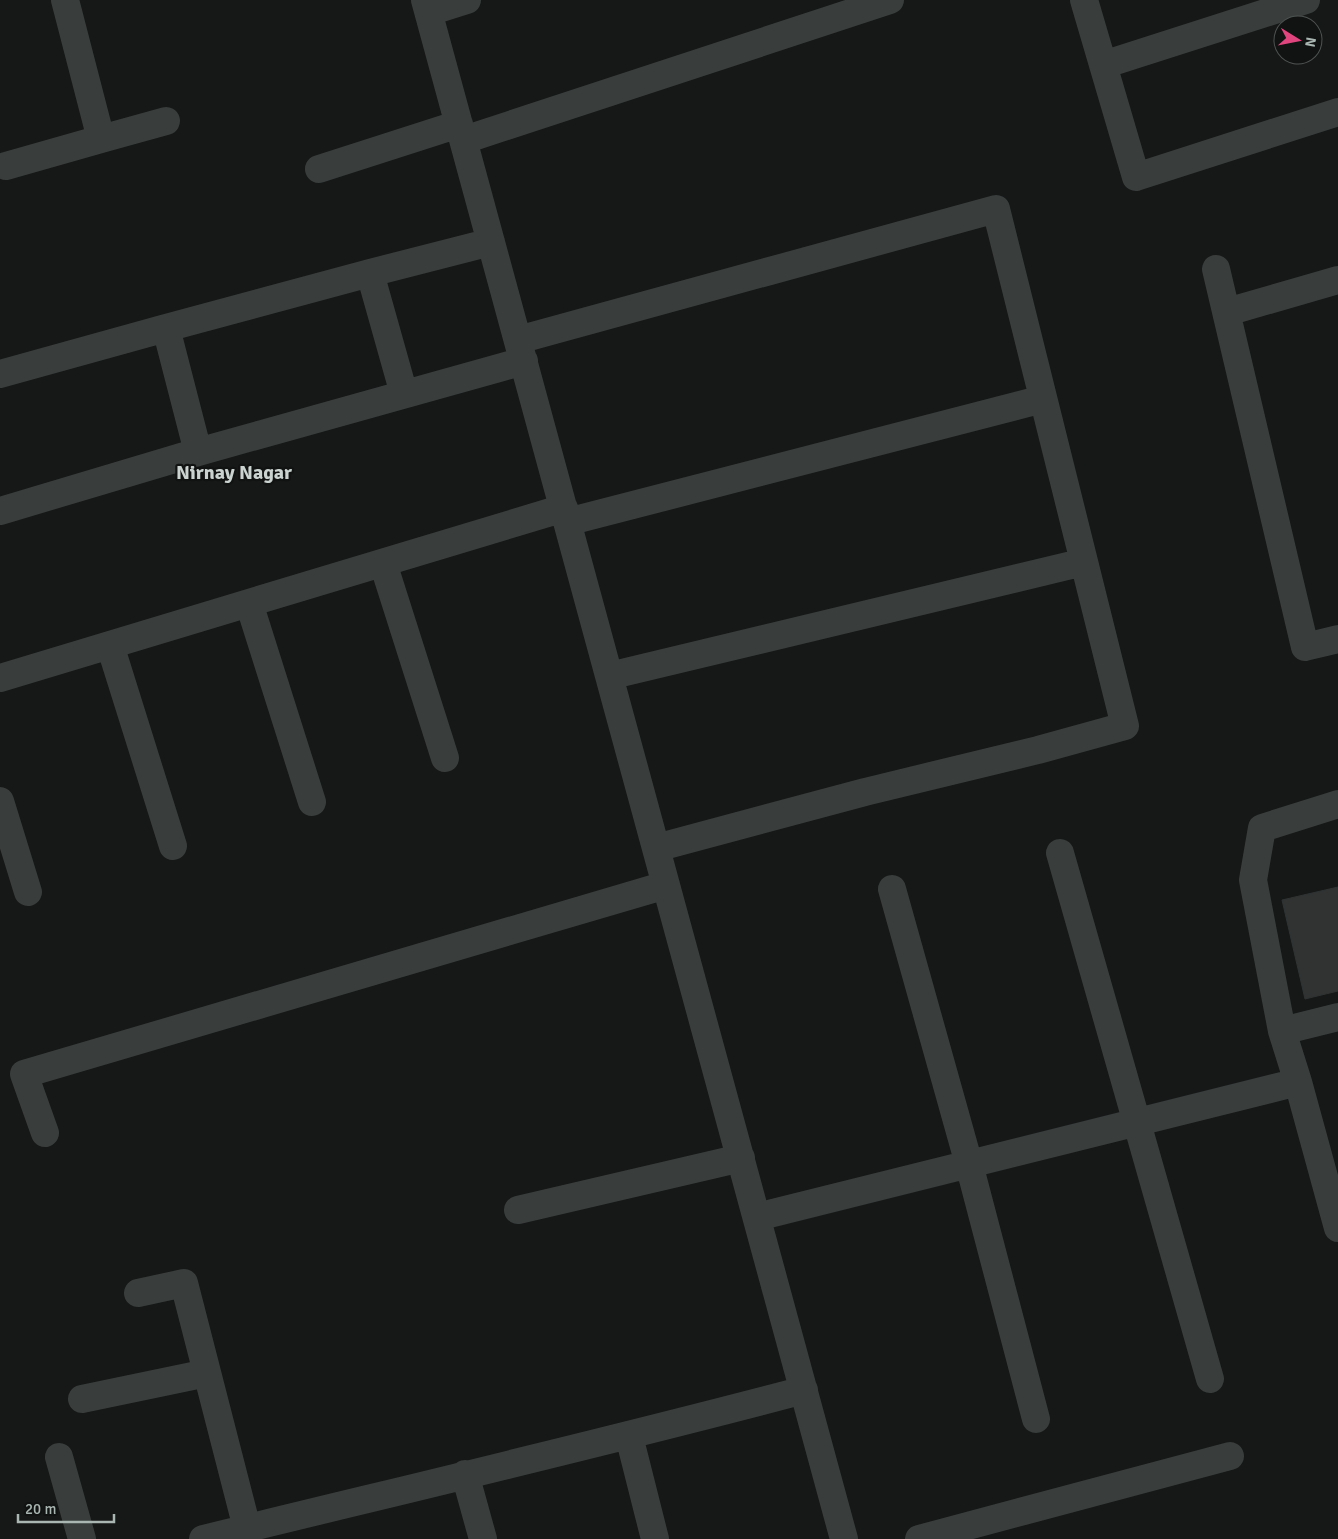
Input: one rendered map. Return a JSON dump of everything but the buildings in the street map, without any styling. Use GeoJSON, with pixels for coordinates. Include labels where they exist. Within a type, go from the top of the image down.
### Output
{"type":"FeatureCollection","features":[{"type":"Feature","properties":{"kind":"street"},"geometry":{"type":"LineString","coordinates":[[64,0],[101,139]]}},
{"type":"Feature","properties":{"kind":"street"},"geometry":{"type":"LineString","coordinates":[[466,0],[427,6],[844,1539]]}},
{"type":"Feature","properties":{"kind":"street"},"geometry":{"type":"LineString","coordinates":[[319,170],[461,132],[890,0]]}},
{"type":"Feature","properties":{"kind":"street"},"geometry":{"type":"LineString","coordinates":[[1084,0],[1136,177],[1338,112]]}},
{"type":"Feature","properties":{"kind":"street"},"geometry":{"type":"LineString","coordinates":[[1103,65],[1306,0]]}},
{"type":"Feature","properties":{"kind":"street"},"geometry":{"type":"LineString","coordinates":[[6,166],[166,121]]}},
{"type":"Feature","properties":{"kind":"street"},"geometry":{"type":"LineString","coordinates":[[0,511],[198,452],[404,394],[521,351],[996,210],[1125,726],[1038,750],[864,792],[656,848]]}},
{"type":"Feature","properties":{"kind":"street"},"geometry":{"type":"LineString","coordinates":[[0,374],[491,242]]}},
{"type":"Feature","properties":{"kind":"street"},"geometry":{"type":"LineString","coordinates":[[1216,269],[1305,647],[1338,639]]}},
{"type":"Feature","properties":{"kind":"street"},"geometry":{"type":"LineString","coordinates":[[370,273],[404,394]]}},
{"type":"Feature","properties":{"kind":"street"},"geometry":{"type":"LineString","coordinates":[[1226,312],[1338,280]]}},
{"type":"Feature","properties":{"kind":"street"},"geometry":{"type":"LineString","coordinates":[[166,328],[198,452]]}},
{"type":"Feature","properties":{"kind":"street"},"geometry":{"type":"LineString","coordinates":[[0,678],[383,562],[566,515],[1043,399]]}},
{"type":"Feature","properties":{"kind":"street"},"geometry":{"type":"LineString","coordinates":[[383,562],[445,758]]}},
{"type":"Feature","properties":{"kind":"street"},"geometry":{"type":"LineString","coordinates":[[609,676],[1084,562]]}},
{"type":"Feature","properties":{"kind":"street"},"geometry":{"type":"LineString","coordinates":[[248,603],[312,802]]}},
{"type":"Feature","properties":{"kind":"street"},"geometry":{"type":"LineString","coordinates":[[110,645],[172,846]]}},
{"type":"Feature","properties":{"kind":"street"},"geometry":{"type":"LineString","coordinates":[[0,801],[28,892]]}},
{"type":"Feature","properties":{"kind":"street"},"geometry":{"type":"LineString","coordinates":[[1338,804],[1262,828],[1253,880],[1282,1031],[1338,1228]]}},
{"type":"Feature","properties":{"kind":"street"},"geometry":{"type":"LineString","coordinates":[[1060,853],[1210,1379]]}},
{"type":"Feature","properties":{"kind":"street"},"geometry":{"type":"LineString","coordinates":[[45,1133],[24,1074],[666,885]]}},
{"type":"Feature","properties":{"kind":"street"},"geometry":{"type":"LineString","coordinates":[[892,889],[969,1164],[1036,1419]]}},
{"type":"Feature","properties":{"kind":"street"},"geometry":{"type":"LineString","coordinates":[[1282,1031],[1338,1017]]}},
{"type":"Feature","properties":{"kind":"street"},"geometry":{"type":"LineString","coordinates":[[757,1217],[1298,1082]]}},
{"type":"Feature","properties":{"kind":"street"},"geometry":{"type":"LineString","coordinates":[[518,1210],[741,1158]]}},
{"type":"Feature","properties":{"kind":"street"},"geometry":{"type":"LineString","coordinates":[[138,1293],[184,1283],[247,1528]]}},
{"type":"Feature","properties":{"kind":"street"},"geometry":{"type":"LineString","coordinates":[[82,1399],[207,1373]]}},
{"type":"Feature","properties":{"kind":"street"},"geometry":{"type":"LineString","coordinates":[[203,1539],[465,1474],[629,1436],[804,1390]]}},
{"type":"Feature","properties":{"kind":"street"},"geometry":{"type":"LineString","coordinates":[[629,1436],[655,1539]]}},
{"type":"Feature","properties":{"kind":"street"},"geometry":{"type":"LineString","coordinates":[[919,1539],[1230,1456]]}},
{"type":"Feature","properties":{"kind":"street"},"geometry":{"type":"LineString","coordinates":[[59,1457],[82,1539]]}},
{"type":"Feature","properties":{"kind":"street"},"geometry":{"type":"LineString","coordinates":[[465,1474],[483,1539]]}},
{"type":"Feature","properties":{"kind":"district","name":"Nirnay Nagar"},"geometry":{"type":"Point","coordinates":[234,472]}}]}
